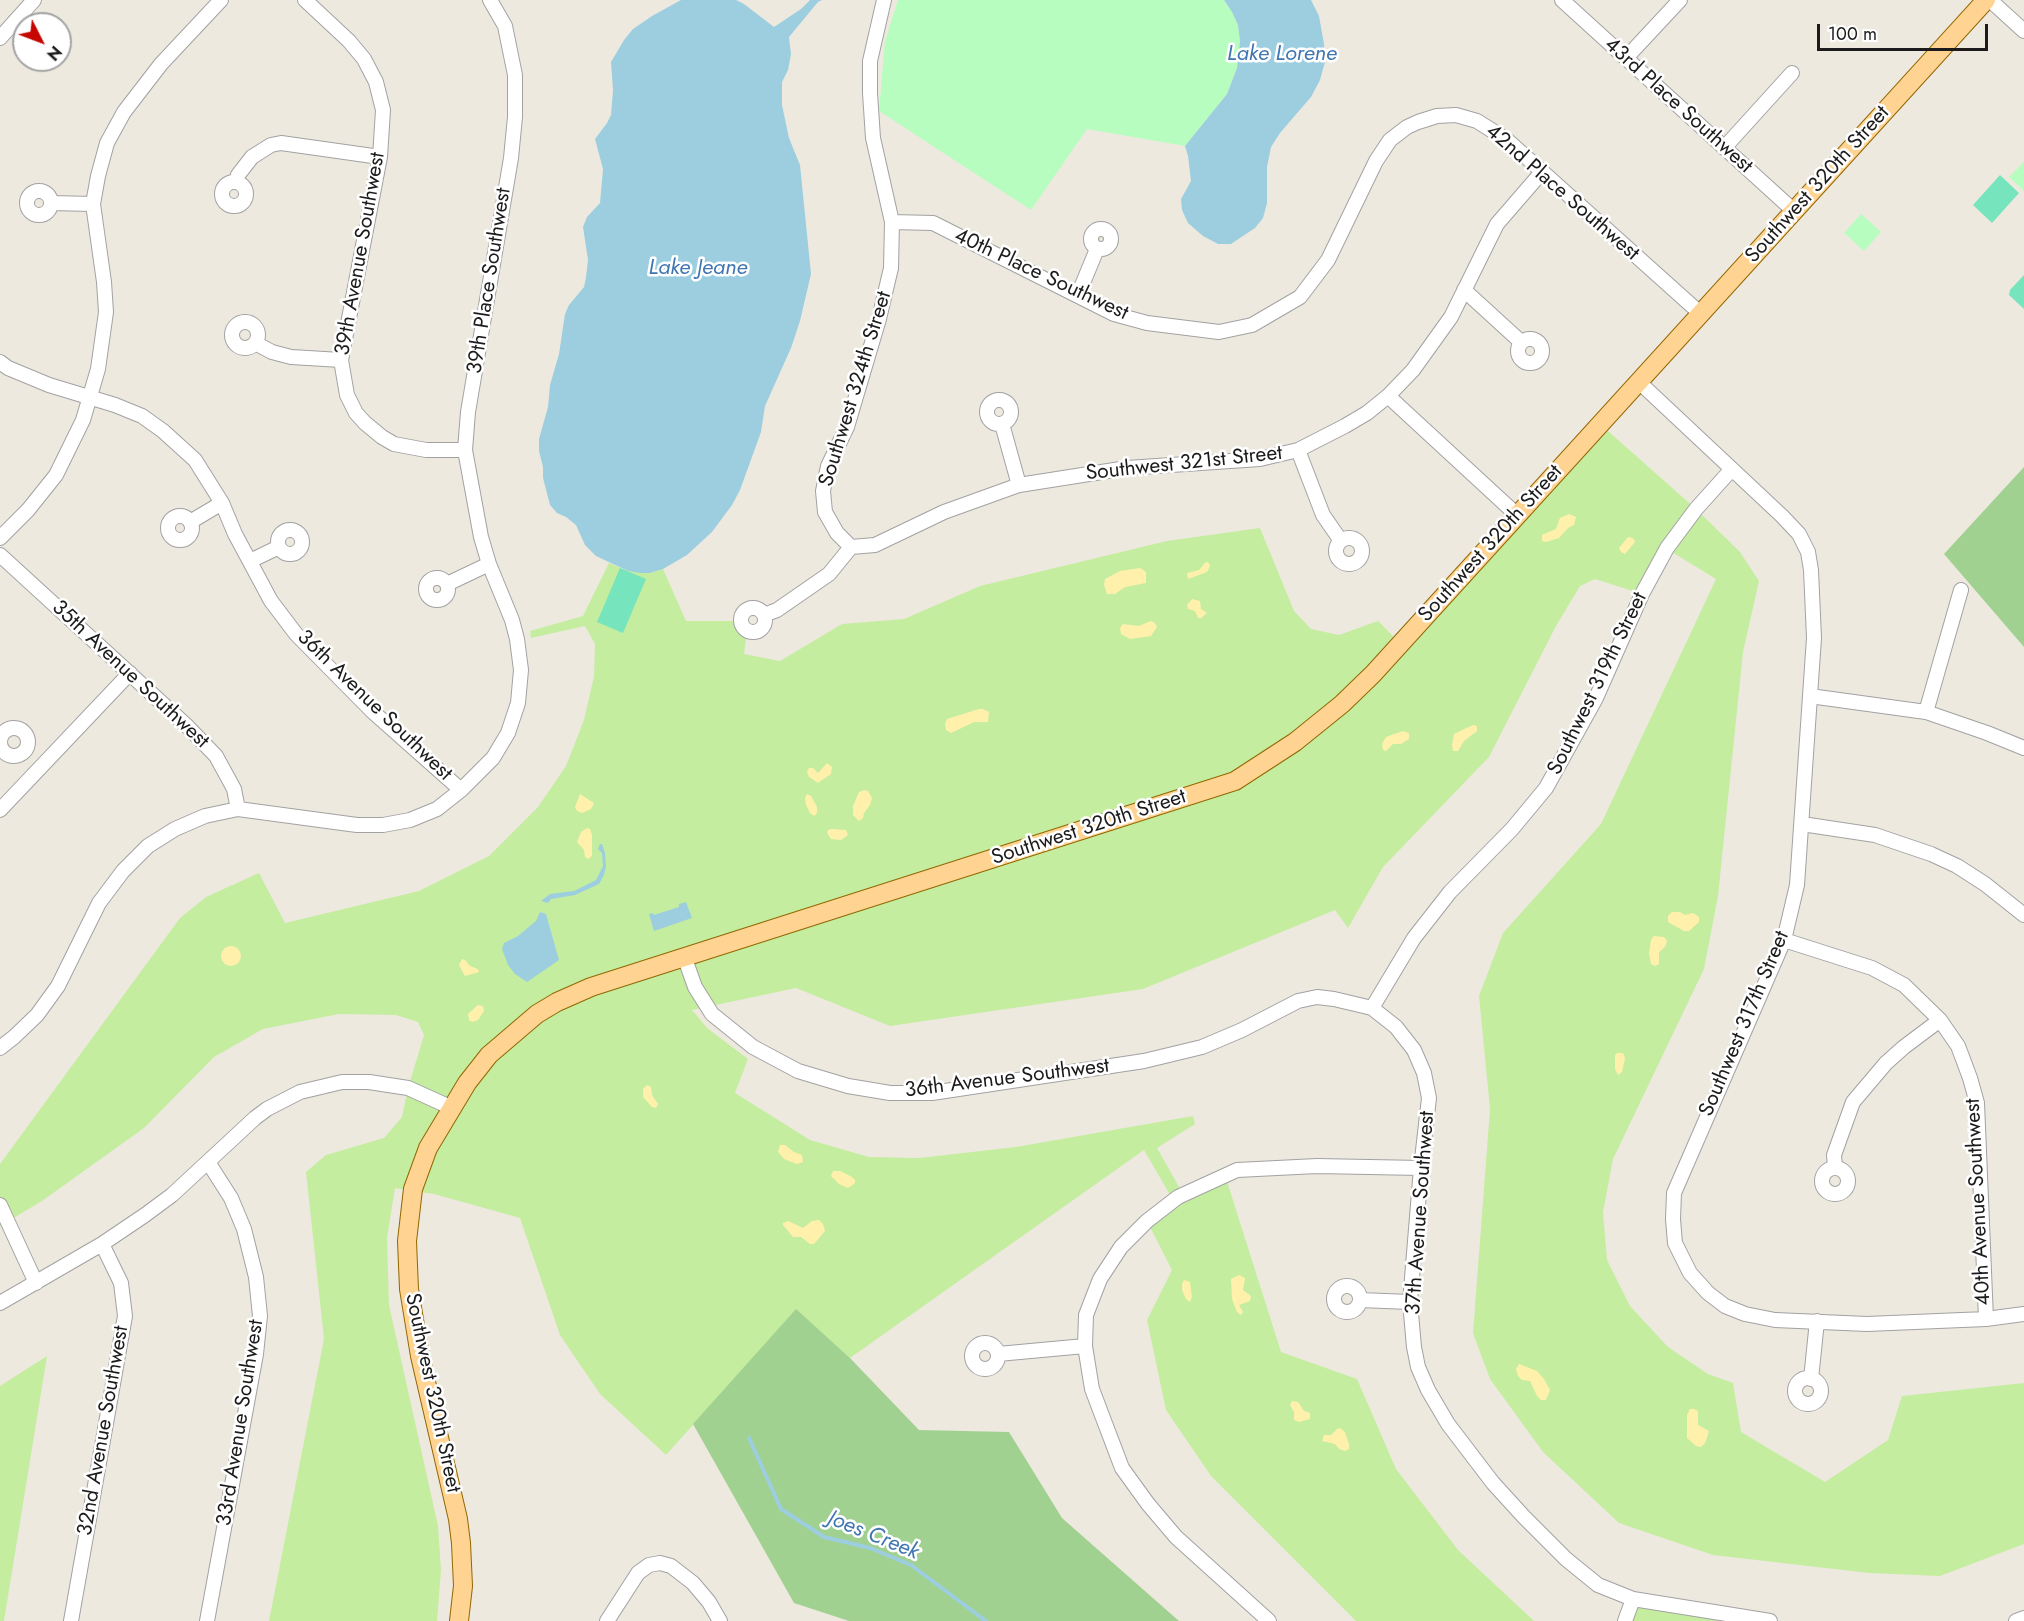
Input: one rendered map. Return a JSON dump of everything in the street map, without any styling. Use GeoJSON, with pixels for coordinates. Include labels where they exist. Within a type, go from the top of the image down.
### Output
{"type":"FeatureCollection","features":[{"type":"Feature","properties":{"kind":"main road","name":"Southwest 320th Street"},"geometry":{"type":"LineString","coordinates":[[459,1621],[463,1586],[460,1535],[420,1356],[409,1289],[407,1241],[413,1189],[419,1168],[450,1107],[489,1056],[537,1014],[591,987],[1235,780],[1296,742],[1342,704],[1372,674],[1794,212],[1982,2]]}},
{"type":"Feature","properties":{"kind":"street"},"geometry":{"type":"LineString","coordinates":[[0,38],[34,0]]}},
{"type":"Feature","properties":{"kind":"street"},"geometry":{"type":"LineString","coordinates":[[0,555],[3,545],[0,538],[28,510],[56,475],[83,420],[98,369],[106,312],[103,272],[93,204],[107,143],[124,112],[161,64],[221,0]]}},
{"type":"Feature","properties":{"kind":"street","name":"39th Avenue Southwest"},"geometry":{"type":"LineString","coordinates":[[305,0],[350,41],[370,68],[380,93],[383,110],[380,157],[341,360],[345,387],[352,405],[365,423],[394,444],[411,448],[465,450]]}},
{"type":"Feature","properties":{"kind":"street","name":"39th Place Southwest"},"geometry":{"type":"LineString","coordinates":[[0,1048],[37,1015],[58,986],[99,903],[123,871],[148,846],[174,829],[205,816],[238,809],[357,825],[383,825],[410,820],[437,809],[461,790],[493,758],[508,733],[518,703],[521,670],[517,639],[512,620],[489,564],[475,514],[465,450],[468,412],[511,158],[515,117],[515,75],[505,26],[490,0]]}},
{"type":"Feature","properties":{"kind":"street","name":"Southwest 324th Street"},"geometry":{"type":"LineString","coordinates":[[851,547],[837,533],[825,512],[823,491],[828,466],[847,428],[879,319],[891,268],[892,222],[873,138],[870,93],[870,61],[884,0]]}},
{"type":"Feature","properties":{"kind":"street","name":"43rd Place Southwest"},"geometry":{"type":"LineString","coordinates":[[1562,0],[1794,212]]}},
{"type":"Feature","properties":{"kind":"street"},"geometry":{"type":"LineString","coordinates":[[1626,58],[1680,0]]}},
{"type":"Feature","properties":{"kind":"street"},"geometry":{"type":"LineString","coordinates":[[1982,2],[2024,31]]}},
{"type":"Feature","properties":{"kind":"street"},"geometry":{"type":"LineString","coordinates":[[1724,148],[1792,73]]}},
{"type":"Feature","properties":{"kind":"street","name":"42nd Place Southwest"},"geometry":{"type":"LineString","coordinates":[[1407,127],[1437,116],[1456,115],[1467,117],[1496,132],[1701,314]]}},
{"type":"Feature","properties":{"kind":"street","name":"40th Place Southwest"},"geometry":{"type":"LineString","coordinates":[[892,222],[933,223],[1114,314],[1147,323],[1219,332],[1252,325],[1300,297],[1317,277],[1337,244],[1383,149],[1407,127]]}},
{"type":"Feature","properties":{"kind":"street"},"geometry":{"type":"LineString","coordinates":[[237,182],[238,175],[252,157],[271,145],[280,143],[380,157]]}},
{"type":"Feature","properties":{"kind":"street","name":"Southwest 321st Street"},"geometry":{"type":"LineString","coordinates":[[851,547],[875,545],[944,512],[1019,485],[1127,468],[1260,459],[1298,450],[1345,426],[1367,413],[1388,396],[1413,370],[1451,317],[1497,224],[1542,172]]}},
{"type":"Feature","properties":{"kind":"street"},"geometry":{"type":"LineString","coordinates":[[51,203],[93,204]]}},
{"type":"Feature","properties":{"kind":"street"},"geometry":{"type":"LineString","coordinates":[[1078,295],[1097,249]]}},
{"type":"Feature","properties":{"kind":"street"},"geometry":{"type":"LineString","coordinates":[[1464,290],[1521,342]]}},
{"type":"Feature","properties":{"kind":"street"},"geometry":{"type":"LineString","coordinates":[[255,343],[272,352],[291,357],[341,360]]}},
{"type":"Feature","properties":{"kind":"street","name":"36th Avenue Southwest"},"geometry":{"type":"LineString","coordinates":[[0,362],[8,368],[49,385],[142,416],[163,431],[195,460],[222,503],[271,600],[296,633],[373,712],[461,790]]}},
{"type":"Feature","properties":{"kind":"street","name":"Southwest 317th Street"},"geometry":{"type":"LineString","coordinates":[[1639,382],[1782,516],[1799,534],[1808,552],[1814,638],[1797,885],[1784,940],[1674,1193],[1673,1219],[1675,1243],[1690,1273],[1708,1293],[1725,1306],[1745,1314],[1775,1320],[1817,1321]]}},
{"type":"Feature","properties":{"kind":"street"},"geometry":{"type":"LineString","coordinates":[[1388,396],[1517,516]]}},
{"type":"Feature","properties":{"kind":"street"},"geometry":{"type":"LineString","coordinates":[[1002,424],[1019,485]]}},
{"type":"Feature","properties":{"kind":"street"},"geometry":{"type":"LineString","coordinates":[[1298,450],[1323,515],[1341,541]]}},
{"type":"Feature","properties":{"kind":"street","name":"Southwest 319th Street"},"geometry":{"type":"LineString","coordinates":[[1372,1008],[1414,938],[1443,901],[1512,829],[1546,788],[1596,698],[1642,594],[1667,549],[1696,509],[1731,470]]}},
{"type":"Feature","properties":{"kind":"street"},"geometry":{"type":"LineString","coordinates":[[190,522],[222,503]]}},
{"type":"Feature","properties":{"kind":"street"},"geometry":{"type":"LineString","coordinates":[[250,561],[279,547]]}},
{"type":"Feature","properties":{"kind":"street"},"geometry":{"type":"LineString","coordinates":[[764,615],[777,610],[829,574],[851,547]]}},
{"type":"Feature","properties":{"kind":"street","name":"35th Avenue Southwest"},"geometry":{"type":"LineString","coordinates":[[0,555],[130,673],[216,756],[234,789],[238,809]]}},
{"type":"Feature","properties":{"kind":"street"},"geometry":{"type":"LineString","coordinates":[[447,584],[489,564]]}},
{"type":"Feature","properties":{"kind":"street"},"geometry":{"type":"LineString","coordinates":[[1926,712],[1961,591]]}},
{"type":"Feature","properties":{"kind":"street"},"geometry":{"type":"LineString","coordinates":[[0,810],[130,673]]}},
{"type":"Feature","properties":{"kind":"street"},"geometry":{"type":"LineString","coordinates":[[1809,696],[1926,712],[1987,732],[2024,748]]}},
{"type":"Feature","properties":{"kind":"street"},"geometry":{"type":"LineString","coordinates":[[25,752],[41,767]]}},
{"type":"Feature","properties":{"kind":"street"},"geometry":{"type":"LineString","coordinates":[[1802,824],[1875,835],[1931,854],[1957,866],[1985,884],[2024,915]]}},
{"type":"Feature","properties":{"kind":"street","name":"40th Avenue Southwest"},"geometry":{"type":"LineString","coordinates":[[1784,940],[1872,968],[1904,985],[1940,1020],[1958,1046],[1977,1103],[1986,1319]]}},
{"type":"Feature","properties":{"kind":"street","name":"36th Avenue Southwest"},"geometry":{"type":"LineString","coordinates":[[684,956],[695,987],[712,1014],[753,1047],[798,1071],[848,1086],[890,1093],[932,1093],[1144,1061],[1202,1047],[1242,1030],[1298,1001],[1317,997],[1372,1008]]}},
{"type":"Feature","properties":{"kind":"street","name":"37th Avenue Southwest"},"geometry":{"type":"LineString","coordinates":[[1372,1008],[1396,1027],[1414,1050],[1424,1073],[1429,1098],[1410,1302],[1418,1367],[1428,1390],[1448,1424],[1524,1517],[1566,1559],[1598,1585],[1633,1599],[1770,1621]]}},
{"type":"Feature","properties":{"kind":"street"},"geometry":{"type":"LineString","coordinates":[[1835,1168],[1834,1155],[1853,1102],[1886,1063],[1940,1020]]}},
{"type":"Feature","properties":{"kind":"street"},"geometry":{"type":"LineString","coordinates":[[0,1303],[102,1244],[146,1215],[172,1195],[267,1109],[300,1092],[318,1086],[357,1081],[408,1088],[450,1107]]}},
{"type":"Feature","properties":{"kind":"street","name":"33rd Avenue Southwest"},"geometry":{"type":"LineString","coordinates":[[207,1621],[256,1354],[260,1316],[256,1277],[244,1229],[231,1198],[208,1162]]}},
{"type":"Feature","properties":{"kind":"street"},"geometry":{"type":"LineString","coordinates":[[1269,1621],[1176,1537],[1122,1468],[1092,1389],[1085,1346],[1086,1315],[1100,1278],[1121,1247],[1147,1221],[1183,1194],[1237,1170],[1317,1166],[1421,1168]]}},
{"type":"Feature","properties":{"kind":"street"},"geometry":{"type":"LineString","coordinates":[[0,1206],[36,1283]]}},
{"type":"Feature","properties":{"kind":"street","name":"32nd Avenue Southwest"},"geometry":{"type":"LineString","coordinates":[[71,1621],[125,1316],[121,1283],[102,1244]]}},
{"type":"Feature","properties":{"kind":"street"},"geometry":{"type":"LineString","coordinates":[[1360,1300],[1410,1302]]}},
{"type":"Feature","properties":{"kind":"street"},"geometry":{"type":"LineString","coordinates":[[1811,1379],[1817,1321],[1867,1324],[1986,1319],[2024,1314]]}},
{"type":"Feature","properties":{"kind":"street"},"geometry":{"type":"LineString","coordinates":[[998,1354],[1085,1346]]}},
{"type":"Feature","properties":{"kind":"street"},"geometry":{"type":"LineString","coordinates":[[607,1621],[638,1572],[653,1563],[668,1564],[680,1571],[697,1587],[720,1621]]}},
{"type":"Feature","properties":{"kind":"street"},"geometry":{"type":"LineString","coordinates":[[1625,1621],[1633,1599]]}},
{"type":"Feature","properties":{"kind":"street"},"geometry":{"type":"LineString","coordinates":[[2016,1621],[2024,1618]]}},
{"type":"Feature","properties":{"kind":"green space"},"geometry":{"type":"Polygon","coordinates":[[[898,0],[1224,0],[1238,25],[1240,41],[1237,68],[1227,94],[1185,146],[1087,129],[1031,210],[879,111],[885,41],[898,0]]]}},
{"type":"Feature","properties":{"kind":"green space"},"geometry":{"type":"Polygon","coordinates":[[[2024,162],[2024,191],[2009,177],[2024,162]]]}},
{"type":"Feature","properties":{"kind":"green space"},"geometry":{"type":"Polygon","coordinates":[[[2000,175],[2019,193],[1992,223],[1973,205],[2000,175]]]}},
{"type":"Feature","properties":{"kind":"green space"},"geometry":{"type":"Polygon","coordinates":[[[1861,214],[1881,232],[1864,251],[1844,233],[1861,214]]]}},
{"type":"Feature","properties":{"kind":"green space"},"geometry":{"type":"Polygon","coordinates":[[[2024,275],[2024,309],[2009,295],[2010,290],[2024,275]]]}},
{"type":"Feature","properties":{"kind":"green space"},"geometry":{"type":"Polygon","coordinates":[[[1600,424],[1696,509],[1740,552],[1759,581],[1743,652],[1718,896],[1704,969],[1613,1159],[1603,1212],[1607,1260],[1630,1306],[1668,1347],[1708,1374],[1733,1383],[1741,1432],[1825,1482],[1888,1440],[1902,1396],[2024,1383],[2024,1544],[1940,1576],[1869,1573],[1713,1555],[1619,1523],[1543,1452],[1490,1379],[1473,1333],[1490,1109],[1479,996],[1503,933],[1601,824],[1716,579],[1667,549],[1642,594],[1595,579],[1580,586],[1556,626],[1489,757],[1383,867],[1348,928],[1335,910],[1143,989],[890,1026],[796,988],[692,1010],[707,1028],[748,1059],[735,1093],[810,1140],[869,1157],[919,1158],[1016,1147],[1193,1116],[1195,1124],[1157,1148],[1183,1194],[1225,1175],[1281,1352],[1357,1379],[1396,1469],[1458,1550],[1534,1621],[1356,1621],[1211,1476],[1166,1410],[1147,1320],[1172,1270],[1147,1221],[1173,1200],[1144,1150],[850,1358],[796,1310],[666,1455],[600,1394],[560,1335],[520,1218],[434,1194],[395,1188],[387,1238],[389,1305],[438,1526],[441,1570],[437,1621],[269,1621],[324,1339],[306,1172],[326,1155],[384,1138],[402,1117],[424,1035],[418,1022],[396,1015],[339,1014],[263,1029],[214,1057],[144,1128],[42,1201],[0,1226],[0,1164],[180,918],[206,897],[259,873],[285,923],[419,891],[489,856],[538,807],[566,766],[584,720],[594,676],[595,644],[585,626],[531,638],[530,631],[583,616],[609,563],[628,571],[650,573],[663,569],[686,621],[734,621],[737,631],[746,639],[744,654],[780,661],[842,624],[904,619],[980,586],[1167,541],[1260,528],[1294,611],[1311,629],[1339,635],[1378,621],[1400,643],[1600,424]]]}},
{"type":"Feature","properties":{"kind":"green space"},"geometry":{"type":"Polygon","coordinates":[[[2024,467],[2024,647],[1944,554],[2024,467]]]}},
{"type":"Feature","properties":{"kind":"green space"},"geometry":{"type":"Polygon","coordinates":[[[620,568],[646,579],[623,633],[597,622],[620,568]]]}},
{"type":"Feature","properties":{"kind":"green space"},"geometry":{"type":"Polygon","coordinates":[[[796,1309],[850,1358],[919,1430],[1009,1432],[1062,1518],[1179,1621],[849,1621],[794,1603],[693,1424],[796,1309]]]}},
{"type":"Feature","properties":{"kind":"green space"},"geometry":{"type":"Polygon","coordinates":[[[47,1356],[4,1621],[0,1621],[0,1386],[47,1356]]]}},
{"type":"Feature","properties":{"kind":"green space"},"geometry":{"type":"Polygon","coordinates":[[[1633,1599],[1719,1612],[1718,1621],[1625,1621],[1633,1599]]]}},
{"type":"Feature","properties":{"kind":"sand"},"geometry":{"type":"Polygon","coordinates":[[[1569,514],[1576,517],[1574,525],[1559,538],[1542,541],[1542,535],[1556,529],[1560,518],[1569,514]]]}},
{"type":"Feature","properties":{"kind":"sand"},"geometry":{"type":"Polygon","coordinates":[[[1628,537],[1633,538],[1635,542],[1625,554],[1619,548],[1628,537]]]}},
{"type":"Feature","properties":{"kind":"sand"},"geometry":{"type":"Polygon","coordinates":[[[1206,562],[1210,566],[1207,572],[1188,579],[1187,573],[1199,570],[1206,562]]]}},
{"type":"Feature","properties":{"kind":"sand"},"geometry":{"type":"Polygon","coordinates":[[[1140,568],[1146,572],[1146,583],[1125,587],[1115,594],[1107,594],[1105,579],[1120,571],[1140,568]]]}},
{"type":"Feature","properties":{"kind":"sand"},"geometry":{"type":"Polygon","coordinates":[[[1192,599],[1200,601],[1201,609],[1207,613],[1201,618],[1198,618],[1195,611],[1188,609],[1187,605],[1192,599]]]}},
{"type":"Feature","properties":{"kind":"sand"},"geometry":{"type":"Polygon","coordinates":[[[1151,621],[1157,627],[1151,636],[1130,639],[1121,634],[1120,628],[1123,624],[1139,626],[1151,621]]]}},
{"type":"Feature","properties":{"kind":"sand"},"geometry":{"type":"Polygon","coordinates":[[[979,709],[989,712],[988,722],[974,722],[951,733],[946,730],[947,719],[979,709]]]}},
{"type":"Feature","properties":{"kind":"sand"},"geometry":{"type":"Polygon","coordinates":[[[1473,725],[1477,726],[1477,731],[1464,741],[1458,751],[1453,751],[1454,734],[1473,725]]]}},
{"type":"Feature","properties":{"kind":"sand"},"geometry":{"type":"Polygon","coordinates":[[[1403,731],[1409,733],[1409,739],[1401,744],[1393,744],[1386,751],[1383,750],[1382,744],[1386,737],[1403,731]]]}},
{"type":"Feature","properties":{"kind":"sand"},"geometry":{"type":"Polygon","coordinates":[[[827,763],[832,767],[831,774],[818,783],[809,777],[807,772],[809,768],[813,768],[818,773],[827,763]]]}},
{"type":"Feature","properties":{"kind":"sand"},"geometry":{"type":"Polygon","coordinates":[[[868,791],[872,798],[863,818],[859,821],[853,815],[853,806],[859,792],[868,791]]]}},
{"type":"Feature","properties":{"kind":"sand"},"geometry":{"type":"Polygon","coordinates":[[[580,794],[594,803],[591,809],[582,813],[575,807],[580,794]]]}},
{"type":"Feature","properties":{"kind":"sand"},"geometry":{"type":"Polygon","coordinates":[[[807,794],[811,796],[817,807],[817,813],[814,816],[806,805],[807,794]]]}},
{"type":"Feature","properties":{"kind":"sand"},"geometry":{"type":"Polygon","coordinates":[[[587,828],[590,829],[592,835],[592,856],[588,859],[577,842],[581,832],[587,828]]]}},
{"type":"Feature","properties":{"kind":"sand"},"geometry":{"type":"Polygon","coordinates":[[[832,829],[846,830],[848,835],[841,840],[831,839],[827,833],[832,829]]]}},
{"type":"Feature","properties":{"kind":"sand"},"geometry":{"type":"Polygon","coordinates":[[[1672,912],[1685,915],[1693,913],[1699,917],[1699,922],[1689,931],[1684,931],[1668,922],[1668,916],[1672,912]]]}},
{"type":"Feature","properties":{"kind":"sand"},"geometry":{"type":"Polygon","coordinates":[[[1654,936],[1664,937],[1667,941],[1665,947],[1659,952],[1659,964],[1655,966],[1651,964],[1649,953],[1654,936]]]}},
{"type":"Feature","properties":{"kind":"sand"},"geometry":{"type":"Polygon","coordinates":[[[231,946],[238,949],[241,956],[238,963],[231,966],[224,963],[221,956],[224,949],[231,946]]]}},
{"type":"Feature","properties":{"kind":"sand"},"geometry":{"type":"Polygon","coordinates":[[[462,959],[479,972],[465,976],[459,965],[462,959]]]}},
{"type":"Feature","properties":{"kind":"sand"},"geometry":{"type":"Polygon","coordinates":[[[478,1005],[483,1006],[484,1011],[478,1020],[472,1022],[468,1014],[478,1005]]]}},
{"type":"Feature","properties":{"kind":"sand"},"geometry":{"type":"Polygon","coordinates":[[[1617,1053],[1623,1053],[1625,1058],[1622,1072],[1618,1075],[1615,1069],[1617,1053]]]}},
{"type":"Feature","properties":{"kind":"sand"},"geometry":{"type":"Polygon","coordinates":[[[647,1085],[651,1087],[652,1095],[658,1104],[656,1108],[652,1107],[643,1097],[643,1089],[647,1085]]]}},
{"type":"Feature","properties":{"kind":"sand"},"geometry":{"type":"Polygon","coordinates":[[[780,1145],[785,1145],[802,1155],[803,1162],[797,1164],[784,1159],[778,1152],[780,1145]]]}},
{"type":"Feature","properties":{"kind":"sand"},"geometry":{"type":"Polygon","coordinates":[[[833,1171],[840,1171],[852,1177],[855,1183],[848,1188],[839,1184],[831,1176],[833,1171]]]}},
{"type":"Feature","properties":{"kind":"sand"},"geometry":{"type":"Polygon","coordinates":[[[819,1220],[825,1231],[814,1244],[810,1244],[801,1237],[793,1237],[783,1225],[788,1221],[803,1228],[812,1221],[819,1220]]]}},
{"type":"Feature","properties":{"kind":"sand"},"geometry":{"type":"Polygon","coordinates":[[[1239,1275],[1245,1278],[1243,1290],[1251,1296],[1250,1301],[1239,1305],[1243,1312],[1241,1315],[1237,1312],[1232,1299],[1231,1279],[1239,1275]]]}},
{"type":"Feature","properties":{"kind":"sand"},"geometry":{"type":"Polygon","coordinates":[[[1184,1280],[1190,1282],[1192,1297],[1190,1302],[1182,1290],[1184,1280]]]}},
{"type":"Feature","properties":{"kind":"sand"},"geometry":{"type":"Polygon","coordinates":[[[1519,1364],[1537,1371],[1544,1379],[1550,1390],[1546,1400],[1541,1400],[1537,1396],[1530,1381],[1522,1380],[1518,1376],[1516,1369],[1519,1364]]]}},
{"type":"Feature","properties":{"kind":"sand"},"geometry":{"type":"Polygon","coordinates":[[[1292,1401],[1298,1402],[1304,1411],[1310,1413],[1310,1419],[1299,1422],[1294,1420],[1294,1412],[1290,1405],[1292,1401]]]}},
{"type":"Feature","properties":{"kind":"sand"},"geometry":{"type":"Polygon","coordinates":[[[1690,1409],[1698,1411],[1698,1425],[1709,1431],[1701,1447],[1696,1446],[1687,1438],[1687,1415],[1690,1409]]]}},
{"type":"Feature","properties":{"kind":"sand"},"geometry":{"type":"Polygon","coordinates":[[[1340,1428],[1345,1432],[1349,1444],[1349,1449],[1345,1451],[1339,1449],[1335,1444],[1322,1441],[1324,1435],[1331,1435],[1340,1428]]]}},
{"type":"Feature","properties":{"kind":"water","name":"Lake Jeane"},"geometry":{"type":"Polygon","coordinates":[[[681,0],[736,0],[774,27],[801,9],[810,0],[822,0],[789,37],[791,54],[788,70],[782,82],[782,105],[789,138],[800,165],[811,274],[791,348],[765,406],[761,432],[740,490],[732,505],[712,532],[687,555],[663,569],[640,573],[628,571],[596,556],[585,545],[576,525],[557,513],[550,505],[543,478],[539,439],[548,407],[550,385],[559,354],[565,314],[569,305],[584,287],[586,277],[588,260],[583,227],[587,217],[600,203],[603,169],[595,139],[611,115],[613,90],[611,62],[633,29],[681,0]]]}},
{"type":"Feature","properties":{"kind":"water","name":"Lake Lorene"},"geometry":{"type":"Polygon","coordinates":[[[1224,0],[1311,0],[1319,16],[1325,62],[1320,80],[1311,97],[1271,147],[1267,167],[1267,203],[1263,218],[1255,228],[1231,244],[1218,244],[1203,236],[1188,223],[1182,210],[1181,199],[1191,181],[1185,146],[1227,94],[1237,68],[1240,41],[1238,25],[1224,0]]]}},
{"type":"Feature","properties":{"kind":"water"},"geometry":{"type":"Polygon","coordinates":[[[600,844],[605,853],[606,866],[599,884],[575,895],[551,899],[548,903],[541,901],[550,894],[574,891],[596,880],[603,866],[602,853],[598,849],[600,844]]]}},
{"type":"Feature","properties":{"kind":"water"},"geometry":{"type":"Polygon","coordinates":[[[686,902],[692,918],[654,931],[649,914],[654,915],[679,907],[679,904],[686,902]]]}},
{"type":"Feature","properties":{"kind":"water"},"geometry":{"type":"Polygon","coordinates":[[[540,912],[546,914],[559,960],[527,982],[515,974],[508,965],[502,949],[504,943],[518,936],[536,921],[540,912]]]}},
{"type":"Feature","properties":{"kind":"waterway","name":"Joes Creek"},"geometry":{"type":"LineString","coordinates":[[749,1438],[781,1509],[824,1537],[870,1548],[911,1565],[986,1621]]}}]}
